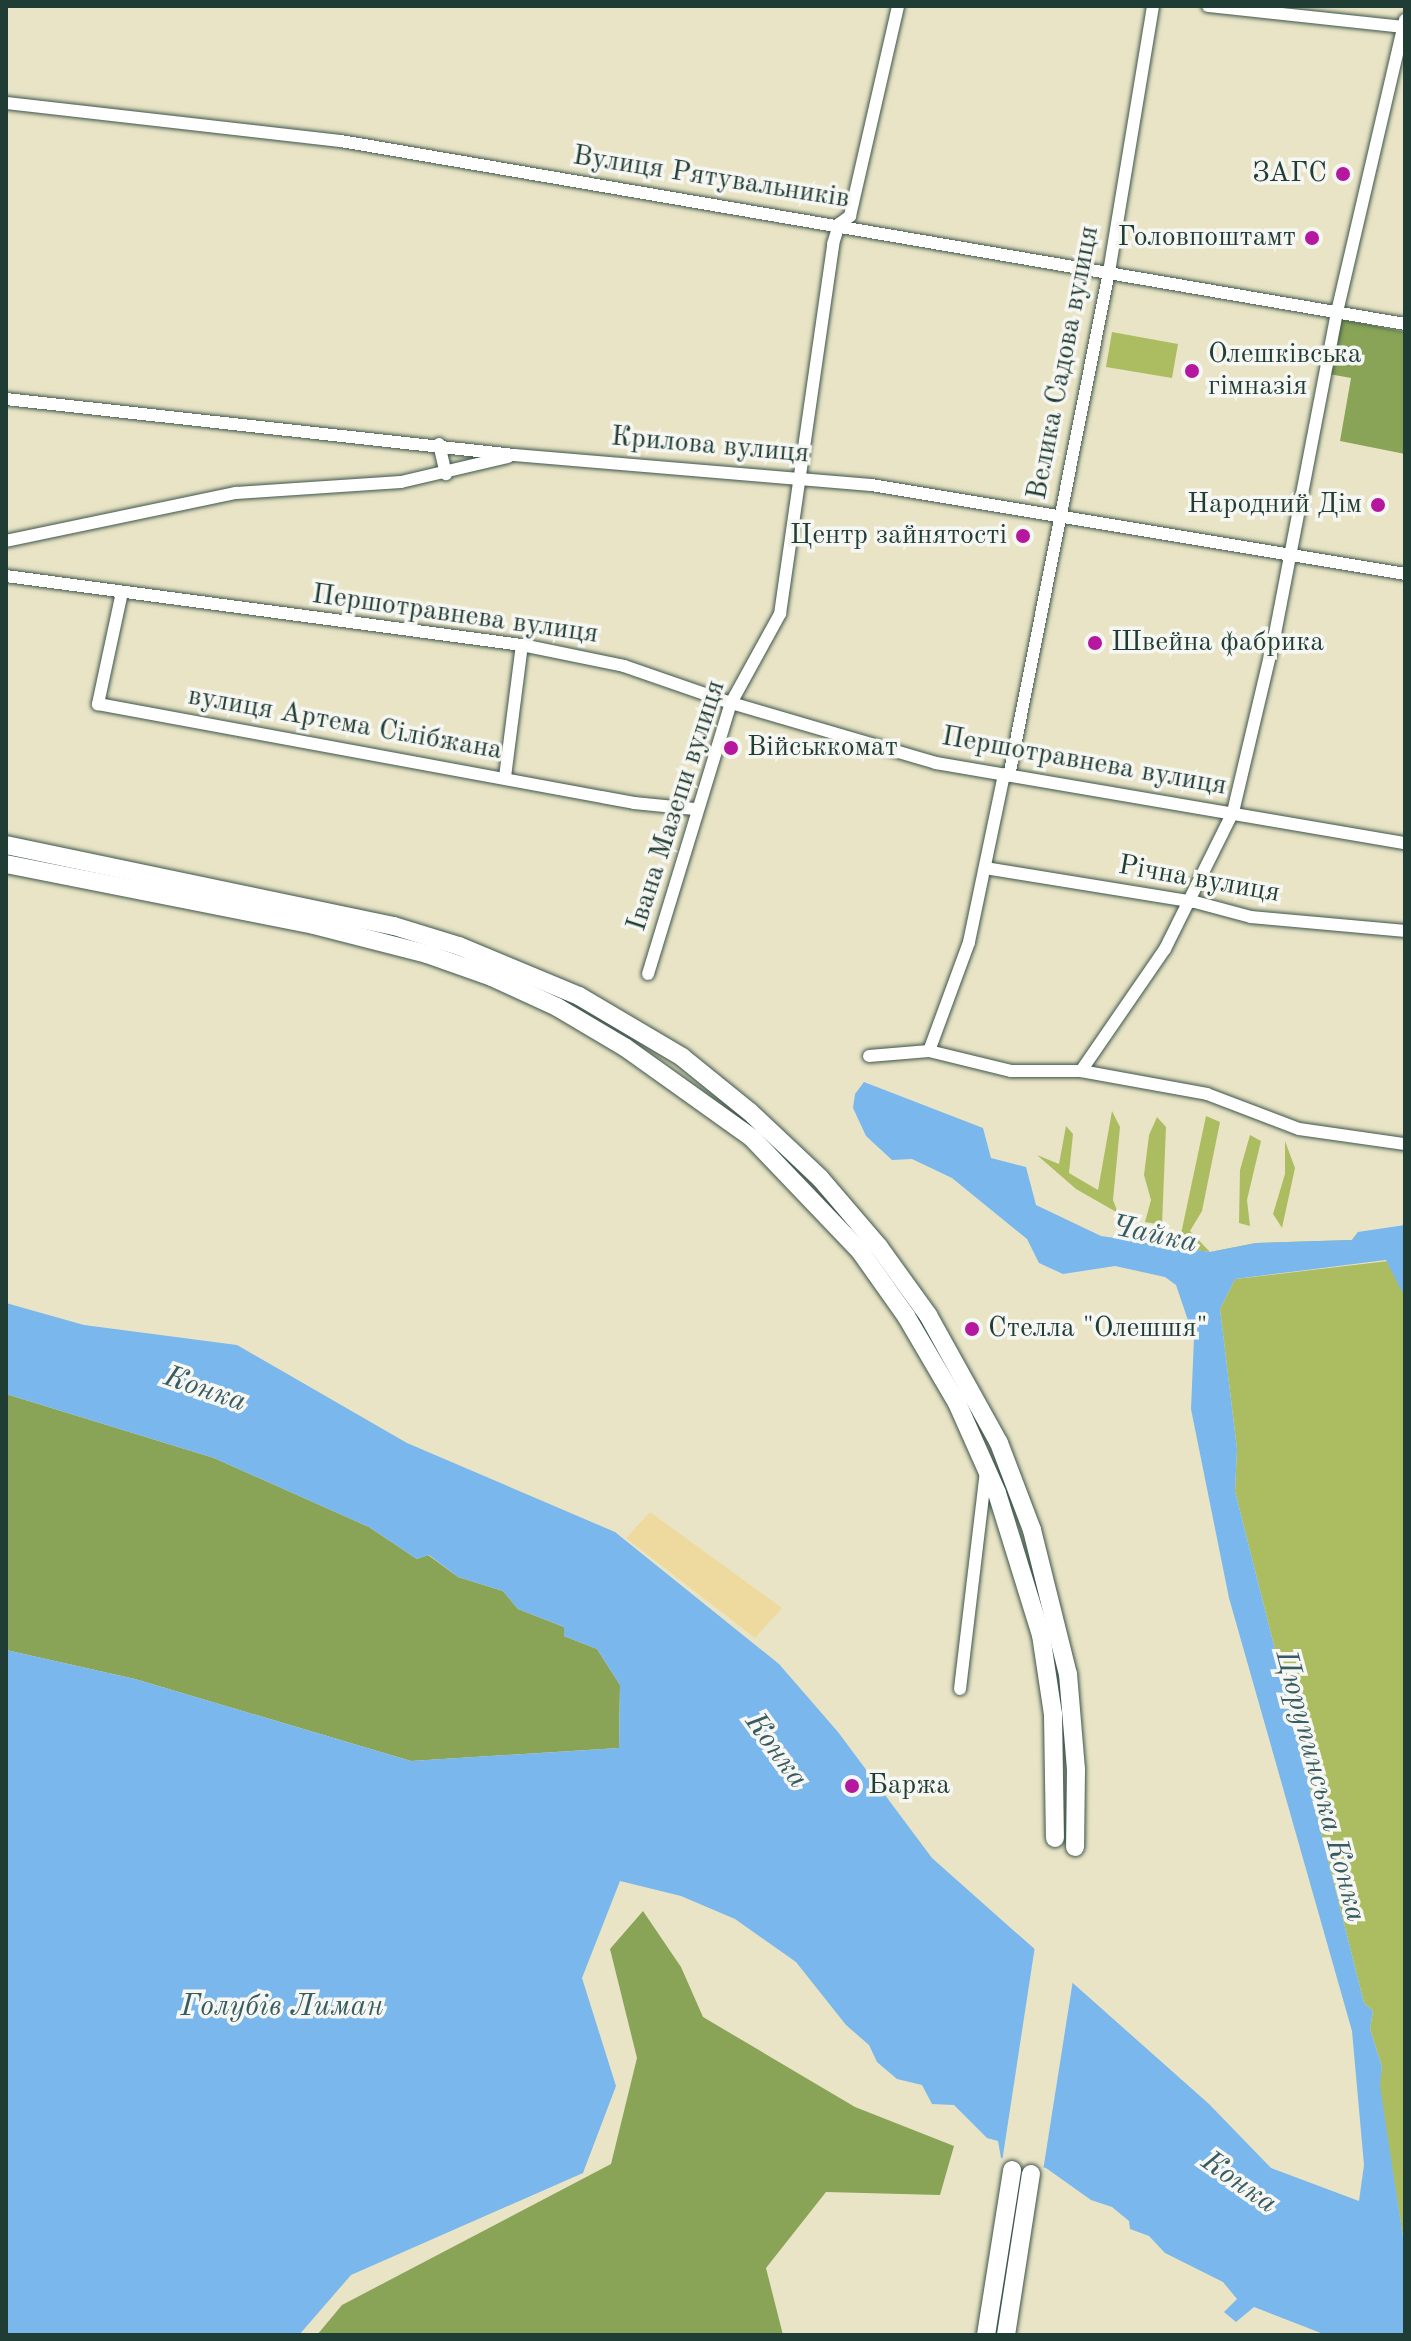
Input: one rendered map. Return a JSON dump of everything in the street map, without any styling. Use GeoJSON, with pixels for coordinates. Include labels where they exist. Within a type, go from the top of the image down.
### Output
{"type":"FeatureCollection","features":[{"type":"Feature","properties":{"kind":"highway"},"geometry":{"type":"LineString","coordinates":[[6,845],[394,926],[459,946],[579,996],[682,1057],[750,1112],[820,1178],[879,1247],[928,1315],[999,1443],[1032,1530],[1068,1674],[1076,1769],[1075,1847]]}},
{"type":"Feature","properties":{"kind":"highway"},"geometry":{"type":"LineString","coordinates":[[6,864],[314,925],[427,954],[557,1007],[626,1048],[752,1138],[860,1251],[950,1390],[987,1469],[1041,1635],[1053,1714],[1055,1838]]}},
{"type":"Feature","properties":{"kind":"highway"},"geometry":{"type":"LineString","coordinates":[[987,2327],[1012,2170]]}},
{"type":"Feature","properties":{"kind":"highway"},"geometry":{"type":"LineString","coordinates":[[1007,2331],[1031,2174]]}},
{"type":"Feature","properties":{"kind":"street","name":"Івана Мазепи вулиця"},"geometry":{"type":"LineString","coordinates":[[648,974],[695,809],[731,703],[780,614],[839,224],[850,216],[898,6]]}},
{"type":"Feature","properties":{"kind":"street","name":"Велика Садова вулиця"},"geometry":{"type":"LineString","coordinates":[[929,1051],[969,942],[1006,776],[1109,272],[1153,6]]}},
{"type":"Feature","properties":{"kind":"street"},"geometry":{"type":"LineString","coordinates":[[1081,1071],[1191,901],[1233,812],[1337,312],[1405,25],[1208,6]]}},
{"type":"Feature","properties":{"kind":"street","name":"Вулиця Рятувальників"},"geometry":{"type":"LineString","coordinates":[[6,103],[341,141],[839,224],[1405,324]]}},
{"type":"Feature","properties":{"kind":"street","name":"Крилова вулиця"},"geometry":{"type":"LineString","coordinates":[[6,399],[439,444],[514,455],[802,477],[1405,574]]}},
{"type":"Feature","properties":{"kind":"street"},"geometry":{"type":"LineString","coordinates":[[439,444],[446,474]]}},
{"type":"Feature","properties":{"kind":"street"},"geometry":{"type":"LineString","coordinates":[[6,541],[236,493],[446,474],[514,455]]}},
{"type":"Feature","properties":{"kind":"street","name":"Першотравнева вулиця"},"geometry":{"type":"LineString","coordinates":[[6,576],[522,645],[624,666],[731,703],[936,763],[1405,843]]}},
{"type":"Feature","properties":{"kind":"street","name":"вулиця Артема Сілібжана"},"geometry":{"type":"LineString","coordinates":[[122,592],[98,704],[634,803],[695,809]]}},
{"type":"Feature","properties":{"kind":"street"},"geometry":{"type":"LineString","coordinates":[[505,777],[522,645]]}},
{"type":"Feature","properties":{"kind":"street","name":"Річна вулиця"},"geometry":{"type":"LineString","coordinates":[[985,868],[1191,901],[1251,917],[1405,931]]}},
{"type":"Feature","properties":{"kind":"street"},"geometry":{"type":"LineString","coordinates":[[869,1056],[929,1051],[1011,1071],[1081,1071],[1207,1094],[1299,1129],[1405,1144]]}},
{"type":"Feature","properties":{"kind":"street"},"geometry":{"type":"LineString","coordinates":[[960,1689],[987,1469]]}},
{"type":"Feature","properties":{"kind":"green space"},"geometry":{"type":"Polygon","coordinates":[[[1339,319],[1405,332],[1405,454],[1340,441],[1351,378],[1329,374],[1339,319]]]}},
{"type":"Feature","properties":{"kind":"green space"},"geometry":{"type":"Polygon","coordinates":[[[1112,332],[1178,344],[1172,378],[1106,367],[1112,332]]]}},
{"type":"Feature","properties":{"kind":"green space"},"geometry":{"type":"Polygon","coordinates":[[[1112,1111],[1120,1127],[1113,1200],[1118,1213],[1076,1189],[1037,1155],[1059,1164],[1066,1126],[1073,1134],[1069,1173],[1098,1190],[1112,1111]]]}},
{"type":"Feature","properties":{"kind":"green space"},"geometry":{"type":"Polygon","coordinates":[[[1206,1116],[1220,1122],[1202,1211],[1190,1231],[1210,1252],[1178,1248],[1206,1116]]]}},
{"type":"Feature","properties":{"kind":"green space"},"geometry":{"type":"Polygon","coordinates":[[[1157,1117],[1166,1127],[1162,1225],[1145,1222],[1151,1200],[1144,1175],[1149,1135],[1157,1117]]]}},
{"type":"Feature","properties":{"kind":"green space"},"geometry":{"type":"Polygon","coordinates":[[[1250,1135],[1261,1141],[1247,1200],[1250,1226],[1239,1223],[1240,1170],[1250,1135]]]}},
{"type":"Feature","properties":{"kind":"green space"},"geometry":{"type":"Polygon","coordinates":[[[1285,1141],[1295,1168],[1282,1228],[1273,1214],[1285,1174],[1285,1141]]]}},
{"type":"Feature","properties":{"kind":"green space"},"geometry":{"type":"Polygon","coordinates":[[[1358,1232],[1372,1239],[1210,1252],[1256,1243],[1352,1240],[1358,1232]]]}},
{"type":"Feature","properties":{"kind":"green space"},"geometry":{"type":"Polygon","coordinates":[[[1405,1259],[1405,2250],[1379,2086],[1382,2067],[1370,2029],[1373,2011],[1364,2003],[1235,1491],[1237,1449],[1220,1309],[1235,1279],[1405,1259]]]}},
{"type":"Feature","properties":{"kind":"green space"},"geometry":{"type":"Polygon","coordinates":[[[6,1394],[214,1458],[369,1527],[417,1559],[428,1555],[458,1577],[503,1591],[518,1609],[564,1627],[564,1636],[597,1649],[620,1685],[619,1748],[411,1761],[135,1679],[6,1650],[6,1394]]]}},
{"type":"Feature","properties":{"kind":"green space"},"geometry":{"type":"Polygon","coordinates":[[[643,1911],[681,1967],[703,2017],[855,2107],[954,2146],[940,2195],[826,2192],[766,2268],[783,2335],[317,2335],[342,2305],[611,2164],[637,2058],[610,1949],[643,1911]]]}},
{"type":"Feature","properties":{"kind":"sand"},"geometry":{"type":"Polygon","coordinates":[[[650,1512],[782,1608],[755,1638],[626,1538],[650,1512]]]}},
{"type":"Feature","properties":{"kind":"water"},"geometry":{"type":"Polygon","coordinates":[[[864,1082],[983,1128],[991,1158],[1026,1167],[1036,1205],[1101,1236],[1210,1252],[1256,1243],[1352,1240],[1358,1232],[1405,1225],[1405,1298],[1386,1260],[1235,1279],[1220,1309],[1237,1449],[1235,1491],[1364,2003],[1373,2011],[1370,2029],[1382,2067],[1380,2086],[1405,2250],[1405,2335],[1326,2335],[1254,2307],[1236,2322],[1224,2312],[1237,2299],[1223,2282],[1165,2253],[1149,2236],[1130,2229],[1129,2221],[1112,2207],[1091,2200],[1046,2168],[1001,2158],[998,2141],[987,2138],[954,2105],[932,2104],[922,2085],[897,2079],[877,2062],[869,2045],[846,2025],[796,1962],[735,1919],[681,1896],[620,1881],[582,1978],[616,2086],[583,2173],[351,2275],[299,2335],[6,2335],[6,1650],[135,1679],[411,1761],[619,1748],[620,1685],[597,1649],[564,1636],[564,1627],[518,1609],[503,1591],[458,1577],[429,1555],[417,1559],[369,1527],[214,1458],[6,1394],[6,1303],[84,1325],[237,1345],[407,1443],[615,1532],[779,1664],[838,1732],[932,1858],[1209,2104],[1271,2168],[1359,2201],[1364,2165],[1352,2031],[1229,1598],[1191,1409],[1194,1338],[1176,1285],[1165,1277],[1115,1266],[1063,1274],[1039,1263],[1027,1239],[952,1178],[912,1159],[892,1160],[866,1136],[853,1108],[855,1094],[864,1082]]]}},
{"type":"Feature","properties":{"kind":"pier"},"geometry":{"type":"Polygon","coordinates":[[[1035,1946],[1073,1980],[1043,2171],[1002,2162],[1035,1946]]]}},
{"type":"Feature","properties":{"kind":"place","name":"ЗАГС"},"geometry":{"type":"Point","coordinates":[1343,174]}},
{"type":"Feature","properties":{"kind":"place","name":"Головпоштамт"},"geometry":{"type":"Point","coordinates":[1312,238]}},
{"type":"Feature","properties":{"kind":"place","name":"Олешківська гімназія"},"geometry":{"type":"Point","coordinates":[1192,371]}},
{"type":"Feature","properties":{"kind":"place","name":"Народний Дім"},"geometry":{"type":"Point","coordinates":[1378,505]}},
{"type":"Feature","properties":{"kind":"place","name":"Центр зайнятості"},"geometry":{"type":"Point","coordinates":[1023,536]}},
{"type":"Feature","properties":{"kind":"place","name":"Швейна фабрика"},"geometry":{"type":"Point","coordinates":[1095,643]}},
{"type":"Feature","properties":{"kind":"place","name":"Військкомат"},"geometry":{"type":"Point","coordinates":[731,748]}},
{"type":"Feature","properties":{"kind":"place","name":"Стелла \"Олешшя\""},"geometry":{"type":"Point","coordinates":[972,1329]}},
{"type":"Feature","properties":{"kind":"place","name":"Баржа"},"geometry":{"type":"Point","coordinates":[852,1786]}},
{"type":"Feature","properties":{"kind":"water label","name":"Чайка"},"geometry":{"type":"Point","coordinates":[1154,1235]}},
{"type":"Feature","properties":{"kind":"water label","name":"Конка"},"geometry":{"type":"Point","coordinates":[205,1390]}},
{"type":"Feature","properties":{"kind":"water label","name":"Конка"},"geometry":{"type":"Point","coordinates":[776,1751]}},
{"type":"Feature","properties":{"kind":"water label","name":"Цюрупинська Конка"},"geometry":{"type":"Point","coordinates":[1320,1786]}},
{"type":"Feature","properties":{"kind":"water label","name":"Голубів Лиман"},"geometry":{"type":"Point","coordinates":[282,2007]}},
{"type":"Feature","properties":{"kind":"water label","name":"Конка"},"geometry":{"type":"Point","coordinates":[1239,2183]}}]}
